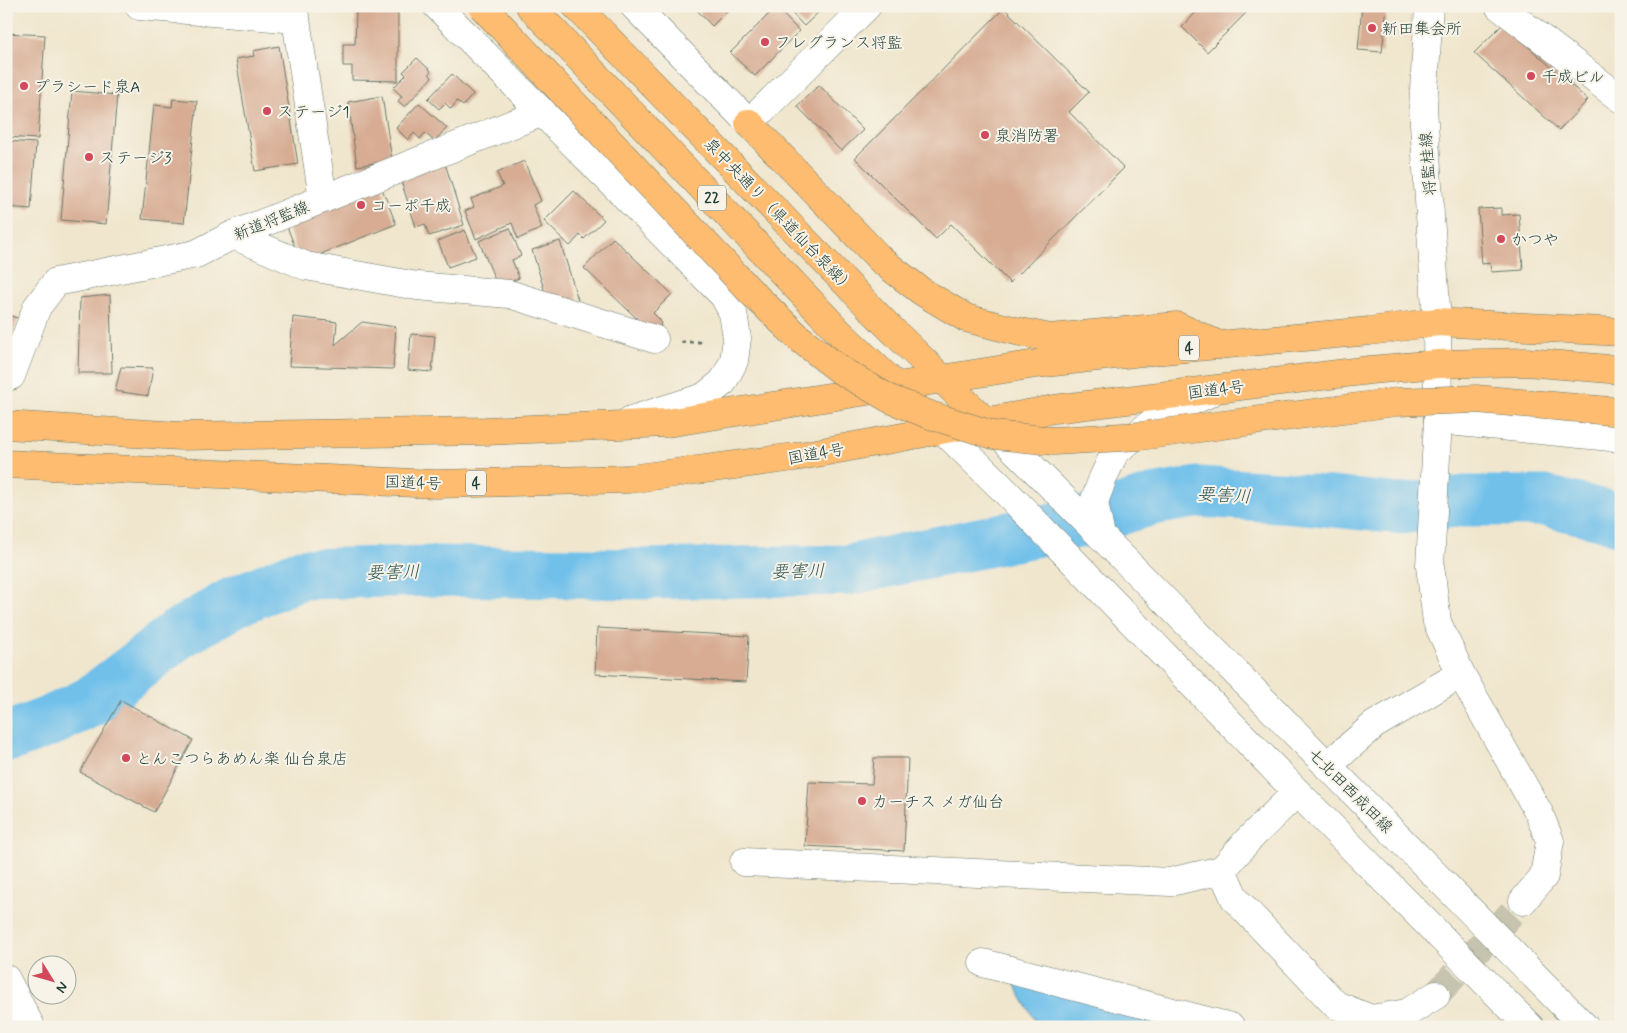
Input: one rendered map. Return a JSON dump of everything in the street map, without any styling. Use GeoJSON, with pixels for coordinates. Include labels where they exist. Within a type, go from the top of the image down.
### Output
{"type":"FeatureCollection","features":[{"type":"Feature","properties":{"kind":"main road"},"geometry":{"type":"LineString","coordinates":[[482,6],[751,292],[799,338],[840,370],[890,399],[930,415],[993,435],[1054,441],[1140,436],[1396,402],[1476,398],[1621,412]]}},
{"type":"Feature","properties":{"kind":"main road","name":"22"},"geometry":{"type":"LineString","coordinates":[[530,6],[840,333],[943,430]]}},
{"type":"Feature","properties":{"kind":"main road","name":"泉中央通り（県道仙台泉線）"},"geometry":{"type":"LineString","coordinates":[[576,6],[986,422]]}},
{"type":"Feature","properties":{"kind":"main road"},"geometry":{"type":"LineString","coordinates":[[749,122],[882,261],[921,291],[966,318],[1050,338],[1177,326],[1221,346]]}},
{"type":"Feature","properties":{"kind":"main road","name":"4"},"geometry":{"type":"LineString","coordinates":[[6,425],[180,436],[484,431],[667,423],[1036,364],[1142,352],[1370,331],[1437,322],[1621,332]]}},
{"type":"Feature","properties":{"kind":"main road","name":"国道4号"},"geometry":{"type":"LineString","coordinates":[[6,464],[436,484],[629,479],[795,457],[1054,409],[1370,370],[1438,364],[1526,362],[1621,370]]}},
{"type":"Feature","properties":{"kind":"street","name":"新道将監線"},"geometry":{"type":"LineString","coordinates":[[6,376],[11,376],[37,307],[56,282],[196,254],[233,236],[322,199],[296,19],[139,6]]}},
{"type":"Feature","properties":{"kind":"street"},"geometry":{"type":"LineString","coordinates":[[437,6],[724,296],[733,313],[737,338],[736,353],[723,382],[704,397],[615,425]]}},
{"type":"Feature","properties":{"kind":"street"},"geometry":{"type":"LineString","coordinates":[[634,6],[749,122],[867,6]]}},
{"type":"Feature","properties":{"kind":"street","name":"将監桂線"},"geometry":{"type":"LineString","coordinates":[[1429,6],[1423,108],[1438,364],[1437,450],[1430,566],[1437,622],[1461,674],[1539,813],[1550,841],[1544,876],[1523,901]]}},
{"type":"Feature","properties":{"kind":"street"},"geometry":{"type":"LineString","coordinates":[[1499,6],[1621,100]]}},
{"type":"Feature","properties":{"kind":"street"},"geometry":{"type":"LineString","coordinates":[[322,199],[543,112]]}},
{"type":"Feature","properties":{"kind":"street"},"geometry":{"type":"LineString","coordinates":[[233,236],[306,266],[417,286],[509,294],[664,340]]}},
{"type":"Feature","properties":{"kind":"street"},"geometry":{"type":"LineString","coordinates":[[1110,544],[1094,502],[1102,478],[1115,452],[1163,414],[1218,389]]}},
{"type":"Feature","properties":{"kind":"street"},"geometry":{"type":"LineString","coordinates":[[1438,420],[1621,438]]}},
{"type":"Feature","properties":{"kind":"street","name":"七北田西成田線"},"geometry":{"type":"LineString","coordinates":[[986,422],[1110,544],[1585,1027]]}},
{"type":"Feature","properties":{"kind":"street"},"geometry":{"type":"LineString","coordinates":[[943,430],[1005,490],[1297,792],[1530,1027]]}},
{"type":"Feature","properties":{"kind":"street"},"geometry":{"type":"LineString","coordinates":[[1327,766],[1374,725],[1461,674]]}},
{"type":"Feature","properties":{"kind":"street"},"geometry":{"type":"LineString","coordinates":[[744,862],[1170,882],[1222,870],[1248,840],[1297,792]]}},
{"type":"Feature","properties":{"kind":"street"},"geometry":{"type":"LineString","coordinates":[[1222,870],[1236,899],[1336,1005],[1371,1018],[1407,1013],[1436,994]]}},
{"type":"Feature","properties":{"kind":"street"},"geometry":{"type":"LineString","coordinates":[[983,963],[1231,1027]]}},
{"type":"Feature","properties":{"kind":"street"},"geometry":{"type":"LineString","coordinates":[[8,984],[31,1027]]}},
{"type":"Feature","properties":{"kind":"path"},"geometry":{"type":"LineString","coordinates":[[664,340],[704,342]]}},
{"type":"Feature","properties":{"kind":"water"},"geometry":{"type":"Polygon","coordinates":[[[1010,976],[1201,1027],[1037,1027],[1010,976]]]}},
{"type":"Feature","properties":{"kind":"building"},"geometry":{"type":"Polygon","coordinates":[[[693,6],[732,6],[712,26],[693,6]]]}},
{"type":"Feature","properties":{"kind":"building"},"geometry":{"type":"Polygon","coordinates":[[[785,6],[825,6],[804,26],[785,6]]]}},
{"type":"Feature","properties":{"kind":"building"},"geometry":{"type":"Polygon","coordinates":[[[1202,6],[1253,6],[1207,52],[1182,27],[1202,6]]]}},
{"type":"Feature","properties":{"kind":"building","name":"新田集会所"},"geometry":{"type":"Polygon","coordinates":[[[1362,6],[1387,6],[1382,52],[1358,50],[1362,6]]]}},
{"type":"Feature","properties":{"kind":"building","name":"フレグランス将監"},"geometry":{"type":"Polygon","coordinates":[[[776,7],[799,31],[755,76],[730,53],[776,7]]]}},
{"type":"Feature","properties":{"kind":"building","name":"泉消防署"},"geometry":{"type":"Polygon","coordinates":[[[1004,8],[1089,92],[1069,112],[1124,168],[1010,283],[951,224],[936,239],[855,158],[1004,8]]]}},
{"type":"Feature","properties":{"kind":"building"},"geometry":{"type":"Polygon","coordinates":[[[356,12],[398,13],[398,81],[352,80],[352,66],[343,66],[343,44],[355,44],[356,12]]]}},
{"type":"Feature","properties":{"kind":"building","name":"千成ビル"},"geometry":{"type":"Polygon","coordinates":[[[1503,24],[1588,100],[1559,130],[1474,53],[1503,24]]]}},
{"type":"Feature","properties":{"kind":"building","name":"プラシード泉A"},"geometry":{"type":"Polygon","coordinates":[[[6,33],[45,35],[38,139],[6,137],[6,33]]]}},
{"type":"Feature","properties":{"kind":"building","name":"ステージ1"},"geometry":{"type":"Polygon","coordinates":[[[279,46],[298,164],[255,171],[236,59],[254,56],[253,51],[279,46]]]}},
{"type":"Feature","properties":{"kind":"building"},"geometry":{"type":"Polygon","coordinates":[[[417,58],[431,71],[429,74],[432,77],[405,107],[398,101],[402,96],[393,88],[406,75],[403,72],[417,58]]]}},
{"type":"Feature","properties":{"kind":"building"},"geometry":{"type":"Polygon","coordinates":[[[452,74],[473,94],[463,106],[457,101],[451,109],[445,103],[439,109],[428,99],[452,74]]]}},
{"type":"Feature","properties":{"kind":"building"},"geometry":{"type":"Polygon","coordinates":[[[819,85],[863,130],[841,151],[797,106],[819,85]]]}},
{"type":"Feature","properties":{"kind":"building","name":"ステージ3"},"geometry":{"type":"Polygon","coordinates":[[[72,91],[117,95],[106,224],[61,220],[72,91]]]}},
{"type":"Feature","properties":{"kind":"building"},"geometry":{"type":"Polygon","coordinates":[[[382,96],[392,160],[357,166],[348,102],[382,96]]]}},
{"type":"Feature","properties":{"kind":"building"},"geometry":{"type":"Polygon","coordinates":[[[173,99],[197,101],[184,223],[142,219],[154,105],[172,107],[173,99]]]}},
{"type":"Feature","properties":{"kind":"building"},"geometry":{"type":"Polygon","coordinates":[[[419,103],[447,128],[434,141],[425,133],[420,139],[414,133],[408,140],[396,128],[419,103]]]}},
{"type":"Feature","properties":{"kind":"building"},"geometry":{"type":"Polygon","coordinates":[[[6,141],[36,143],[31,209],[6,207],[6,141]]]}},
{"type":"Feature","properties":{"kind":"building"},"geometry":{"type":"Polygon","coordinates":[[[524,161],[541,201],[533,205],[542,228],[518,239],[512,223],[476,239],[465,211],[474,207],[471,199],[503,186],[497,173],[524,161]]]}},
{"type":"Feature","properties":{"kind":"building"},"geometry":{"type":"Polygon","coordinates":[[[445,163],[464,225],[429,236],[425,224],[416,227],[400,178],[445,163]]]}},
{"type":"Feature","properties":{"kind":"building","name":"コーポ千成"},"geometry":{"type":"Polygon","coordinates":[[[381,186],[396,224],[301,262],[286,224],[381,186]]]}},
{"type":"Feature","properties":{"kind":"building"},"geometry":{"type":"Polygon","coordinates":[[[574,191],[604,220],[584,239],[580,235],[570,246],[544,221],[574,191]]]}},
{"type":"Feature","properties":{"kind":"building","name":"かつや"},"geometry":{"type":"Polygon","coordinates":[[[1501,208],[1501,215],[1519,214],[1523,270],[1491,272],[1490,263],[1482,264],[1478,209],[1501,208]]]}},
{"type":"Feature","properties":{"kind":"building"},"geometry":{"type":"Polygon","coordinates":[[[510,228],[521,256],[512,260],[519,278],[498,287],[479,241],[510,228]]]}},
{"type":"Feature","properties":{"kind":"building"},"geometry":{"type":"Polygon","coordinates":[[[465,230],[476,257],[448,267],[438,241],[465,230]]]}},
{"type":"Feature","properties":{"kind":"building"},"geometry":{"type":"Polygon","coordinates":[[[613,238],[672,294],[653,313],[660,320],[661,328],[650,331],[584,268],[613,238]]]}},
{"type":"Feature","properties":{"kind":"building"},"geometry":{"type":"Polygon","coordinates":[[[560,241],[578,300],[568,303],[565,296],[548,302],[532,250],[560,241]]]}},
{"type":"Feature","properties":{"kind":"building"},"geometry":{"type":"Polygon","coordinates":[[[110,295],[112,373],[78,373],[80,298],[110,295]]]}},
{"type":"Feature","properties":{"kind":"building"},"geometry":{"type":"Polygon","coordinates":[[[6,315],[18,318],[10,343],[6,346],[6,315]]]}},
{"type":"Feature","properties":{"kind":"building"},"geometry":{"type":"Polygon","coordinates":[[[293,317],[337,322],[335,345],[362,322],[396,327],[393,369],[289,366],[293,317]]]}},
{"type":"Feature","properties":{"kind":"building"},"geometry":{"type":"Polygon","coordinates":[[[411,334],[435,336],[432,372],[408,370],[411,334]]]}},
{"type":"Feature","properties":{"kind":"building"},"geometry":{"type":"Polygon","coordinates":[[[121,367],[153,368],[148,396],[115,391],[121,367]]]}},
{"type":"Feature","properties":{"kind":"building"},"geometry":{"type":"Polygon","coordinates":[[[597,628],[749,636],[746,682],[595,674],[597,628]]]}},
{"type":"Feature","properties":{"kind":"building"},"geometry":{"type":"Polygon","coordinates":[[[121,700],[193,740],[154,812],[80,772],[121,700]]]}},
{"type":"Feature","properties":{"kind":"building"},"geometry":{"type":"Polygon","coordinates":[[[874,758],[908,758],[904,851],[805,846],[809,782],[872,784],[874,758]]]}},
{"type":"Feature","properties":{"kind":"waterway","name":"要害川"},"geometry":{"type":"LineString","coordinates":[[6,735],[11,736],[53,720],[90,702],[178,634],[234,602],[301,574],[435,571],[644,574],[848,570],[1078,523],[1152,500],[1199,492],[1293,498],[1401,509],[1464,501],[1545,501],[1605,515],[1621,521]]}},
{"type":"Feature","properties":{"kind":"tunnel"},"geometry":{"type":"LineString","coordinates":[[1436,995],[1523,901]]}},
{"type":"Feature","properties":{"kind":"place","name":"新田集会所"},"geometry":{"type":"Point","coordinates":[1372,28]}},
{"type":"Feature","properties":{"kind":"place","name":"フレグランス将監"},"geometry":{"type":"Point","coordinates":[765,42]}},
{"type":"Feature","properties":{"kind":"place","name":"千成ビル"},"geometry":{"type":"Point","coordinates":[1531,76]}},
{"type":"Feature","properties":{"kind":"place","name":"プラシード泉A"},"geometry":{"type":"Point","coordinates":[24,86]}},
{"type":"Feature","properties":{"kind":"place","name":"ステージ1"},"geometry":{"type":"Point","coordinates":[267,111]}},
{"type":"Feature","properties":{"kind":"place","name":"泉消防署"},"geometry":{"type":"Point","coordinates":[985,135]}},
{"type":"Feature","properties":{"kind":"place","name":"ステージ3"},"geometry":{"type":"Point","coordinates":[89,157]}},
{"type":"Feature","properties":{"kind":"place","name":"コーポ千成"},"geometry":{"type":"Point","coordinates":[361,205]}},
{"type":"Feature","properties":{"kind":"place","name":"かつや"},"geometry":{"type":"Point","coordinates":[1501,239]}},
{"type":"Feature","properties":{"kind":"place","name":"とんこつらあめん楽 仙台泉店"},"geometry":{"type":"Point","coordinates":[126,758]}},
{"type":"Feature","properties":{"kind":"place","name":"カーチス メガ仙台"},"geometry":{"type":"Point","coordinates":[862,801]}}]}
